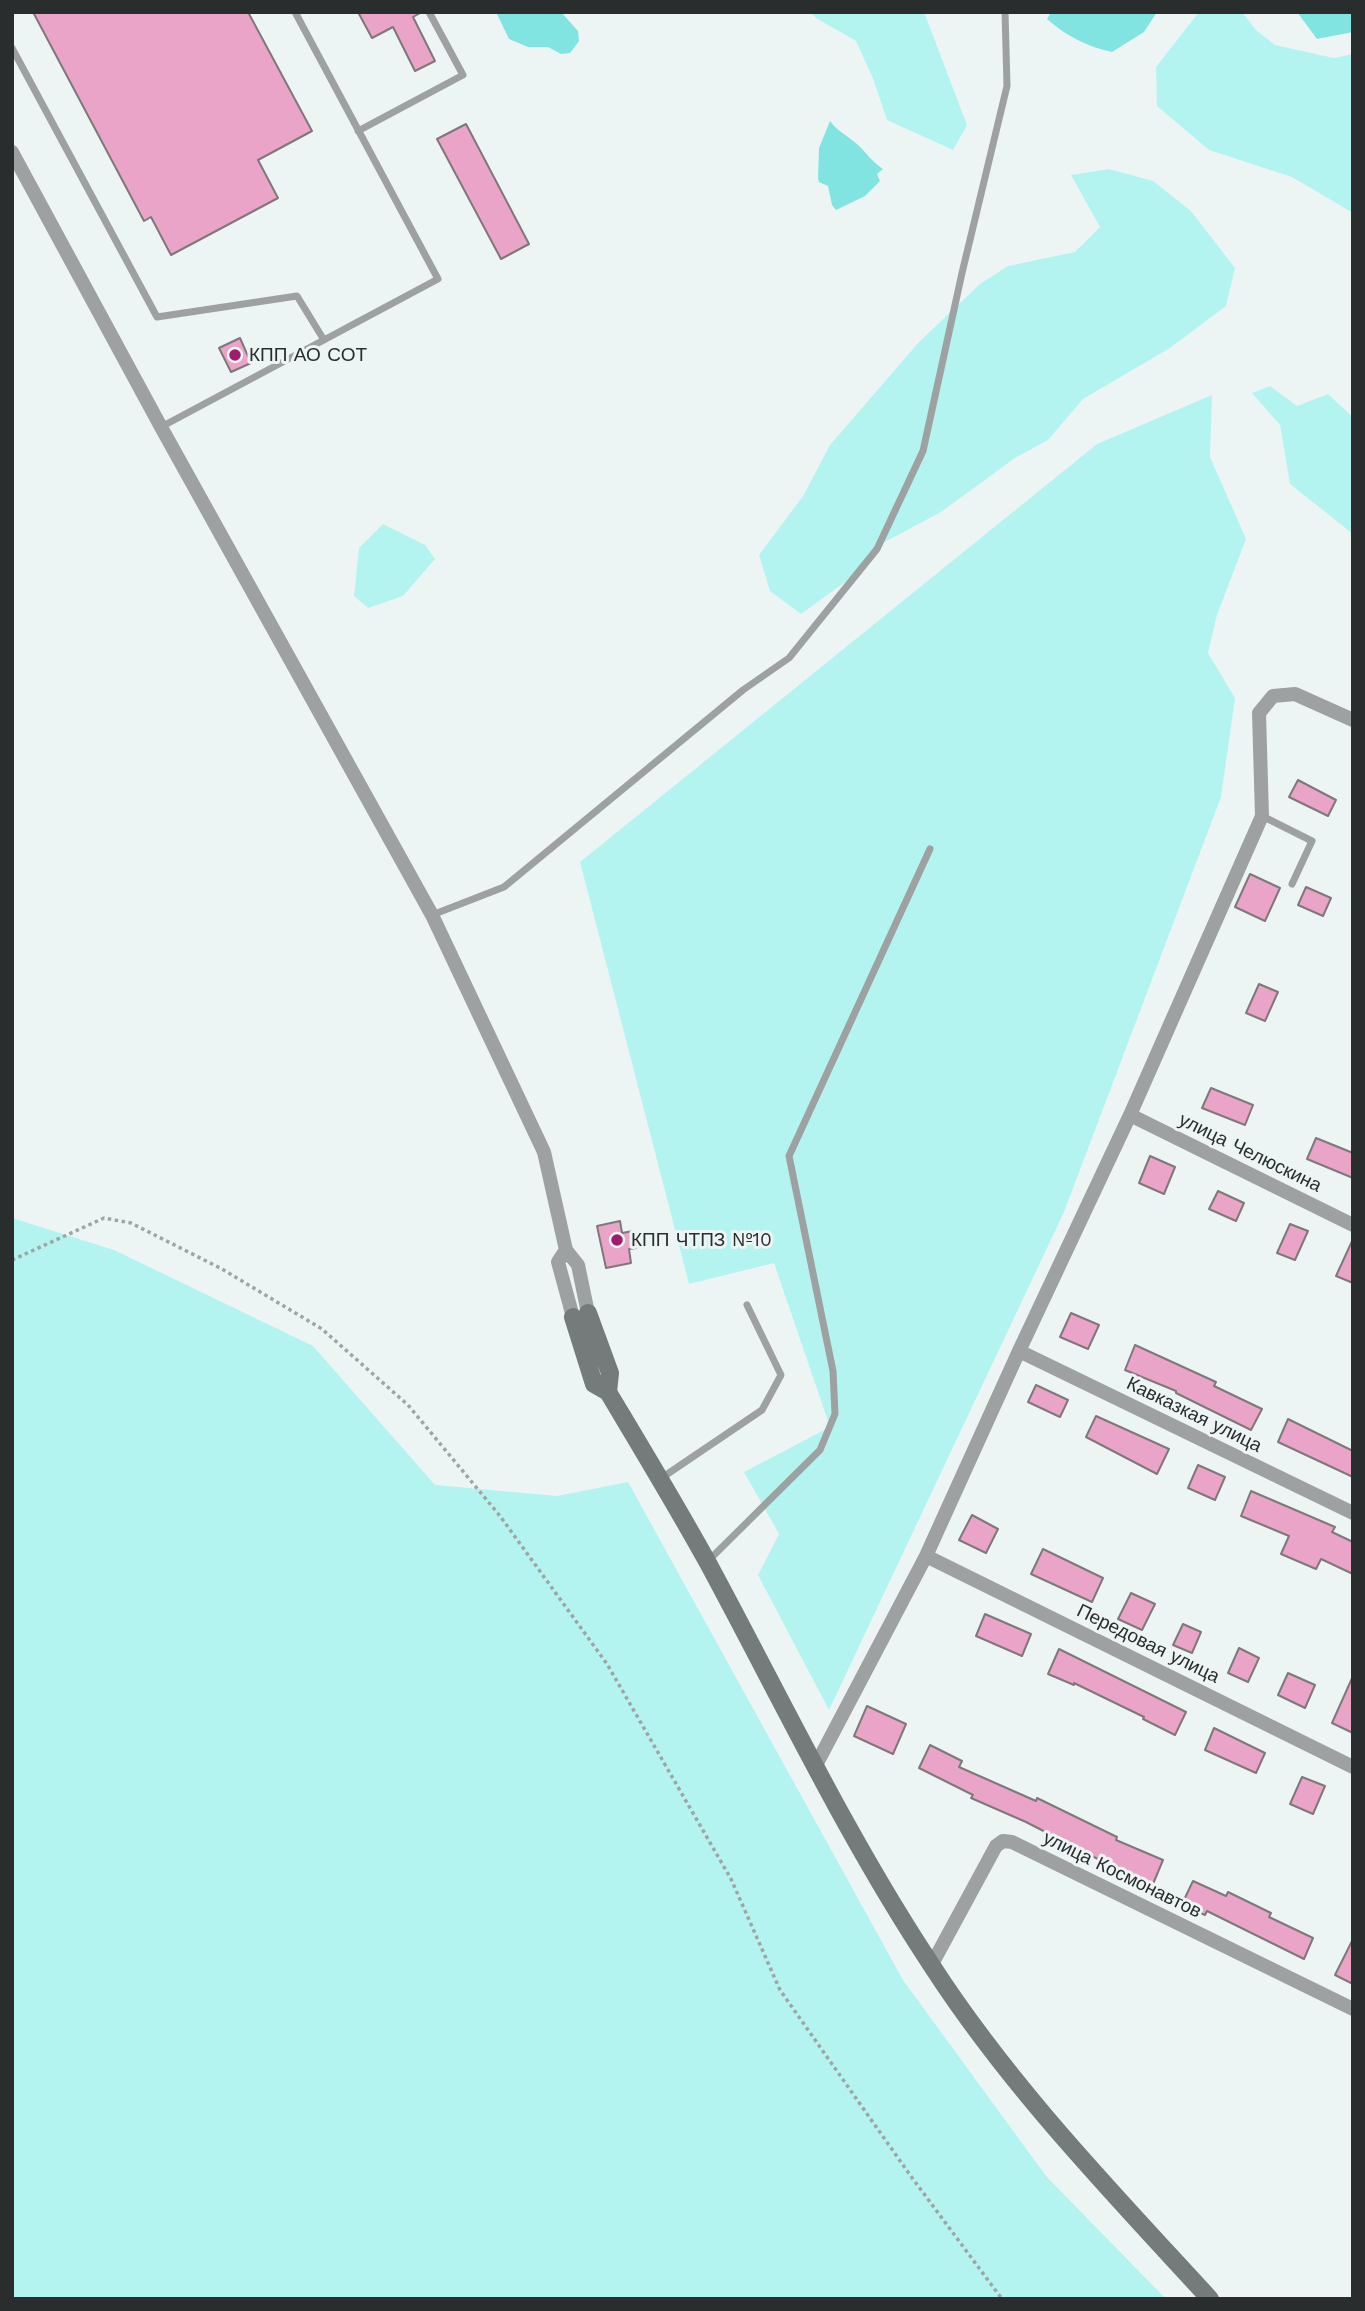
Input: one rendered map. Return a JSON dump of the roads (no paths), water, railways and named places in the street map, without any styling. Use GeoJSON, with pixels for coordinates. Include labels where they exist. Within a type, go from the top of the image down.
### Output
{"type":"FeatureCollection","features":[{"type":"Feature","properties":{"kind":"street"},"geometry":{"type":"LineString","coordinates":[[12,152],[432,915],[544,1152],[566,1250],[558,1262],[581,1315],[594,1384],[608,1392],[660,1479],[707,1561],[815,1767],[931,1966],[996,2057],[1082,2159],[1210,2299]]}},
{"type":"Feature","properties":{"kind":"street"},"geometry":{"type":"LineString","coordinates":[[815,1767],[926,1556],[1130,1115],[1262,816],[1259,713],[1273,696],[1295,694],[1353,720]]}},
{"type":"Feature","properties":{"kind":"street","name":"улица Челюскина"},"geometry":{"type":"LineString","coordinates":[[1130,1115],[1353,1225]]}},
{"type":"Feature","properties":{"kind":"street","name":"Кавказкая улица"},"geometry":{"type":"LineString","coordinates":[[1019,1351],[1353,1513]]}},
{"type":"Feature","properties":{"kind":"street","name":"Передовая улица"},"geometry":{"type":"LineString","coordinates":[[926,1556],[1353,1767]]}},
{"type":"Feature","properties":{"kind":"street","name":"улица Космонавтов"},"geometry":{"type":"LineString","coordinates":[[931,1966],[996,1846],[1003,1841],[1012,1842],[1353,2009]]}},
{"type":"Feature","properties":{"kind":"lane"},"geometry":{"type":"LineString","coordinates":[[162,427],[438,279],[295,12]]}},
{"type":"Feature","properties":{"kind":"lane"},"geometry":{"type":"LineString","coordinates":[[358,131],[463,75],[429,12]]}},
{"type":"Feature","properties":{"kind":"lane"},"geometry":{"type":"LineString","coordinates":[[432,915],[504,887],[743,690],[789,658],[877,548],[923,451],[961,274],[1007,86],[1005,12]]}},
{"type":"Feature","properties":{"kind":"lane"},"geometry":{"type":"LineString","coordinates":[[12,48],[157,317],[297,296],[324,340]]}},
{"type":"Feature","properties":{"kind":"lane"},"geometry":{"type":"LineString","coordinates":[[1262,816],[1312,841],[1292,884]]}},
{"type":"Feature","properties":{"kind":"lane"},"geometry":{"type":"LineString","coordinates":[[707,1561],[820,1450],[835,1414],[833,1371],[789,1156],[930,849]]}},
{"type":"Feature","properties":{"kind":"lane"},"geometry":{"type":"LineString","coordinates":[[660,1479],[762,1410],[780,1375],[747,1305]]}},
{"type":"Feature","properties":{"kind":"place","name":"КПП АО СОТ"},"geometry":{"type":"Point","coordinates":[235,355]}},
{"type":"Feature","properties":{"kind":"place","name":"КПП ЧТПЗ №10"},"geometry":{"type":"Point","coordinates":[617,1240]}}]}
